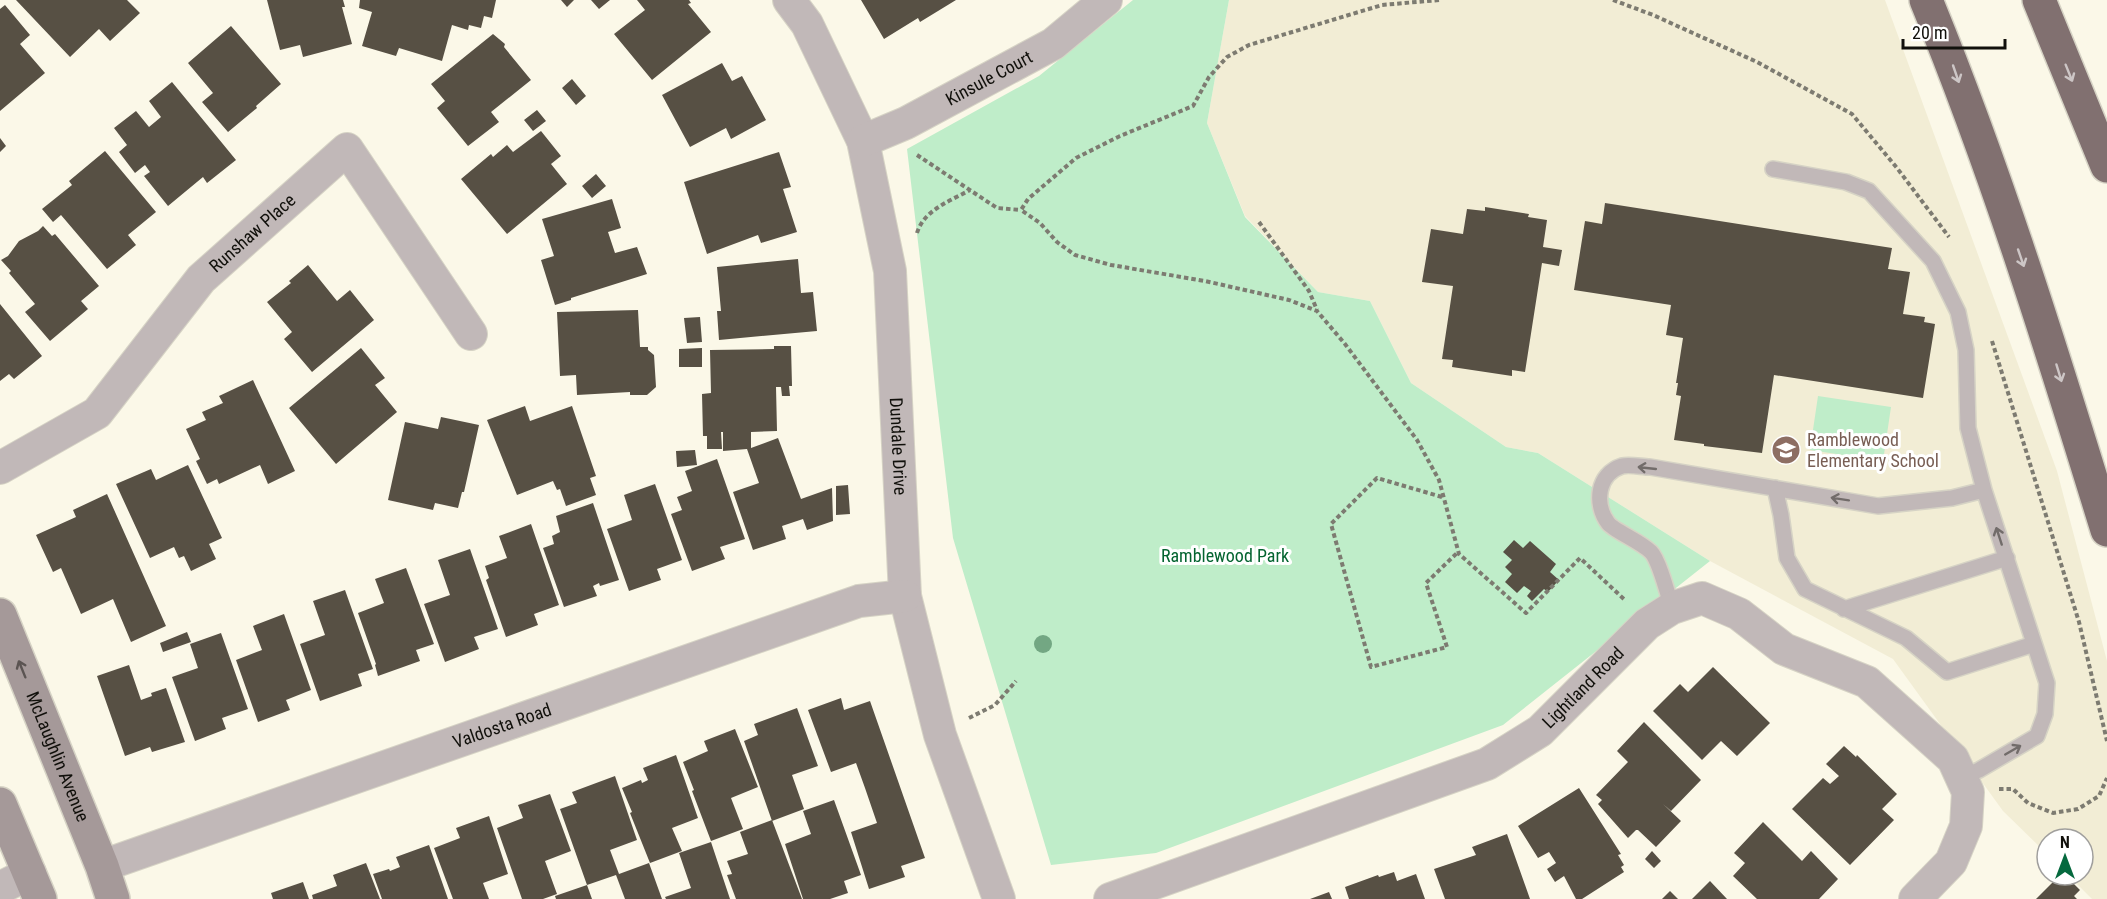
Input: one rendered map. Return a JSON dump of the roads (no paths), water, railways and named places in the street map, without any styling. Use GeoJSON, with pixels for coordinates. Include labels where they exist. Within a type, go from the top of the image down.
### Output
{"type":"FeatureCollection","features":[{"type":"Feature","properties":{"kind":"highway"},"geometry":{"type":"LineString","coordinates":[[1926,0],[1953,64],[2042,317],[2107,530]]}},
{"type":"Feature","properties":{"kind":"highway"},"geometry":{"type":"LineString","coordinates":[[2039,0],[2107,166]]}},
{"type":"Feature","properties":{"kind":"main road","name":"McLaughlin Avenue"},"geometry":{"type":"LineString","coordinates":[[0,615],[102,866],[113,899]]}},
{"type":"Feature","properties":{"kind":"main road"},"geometry":{"type":"LineString","coordinates":[[0,804],[35,886]]}},
{"type":"Feature","properties":{"kind":"street","name":"Dundale Drive"},"geometry":{"type":"LineString","coordinates":[[789,0],[807,24],[863,141],[890,271],[905,596],[940,735],[999,899]]}},
{"type":"Feature","properties":{"kind":"street","name":"Kinsule Court"},"geometry":{"type":"LineString","coordinates":[[863,141],[906,123],[1053,44],[1106,0]]}},
{"type":"Feature","properties":{"kind":"street","name":"Runshaw Place"},"geometry":{"type":"LineString","coordinates":[[0,468],[97,413],[201,279],[347,149],[471,334]]}},
{"type":"Feature","properties":{"kind":"street","name":"Valdosta Road"},"geometry":{"type":"LineString","coordinates":[[102,866],[859,601],[905,596]]}},
{"type":"Feature","properties":{"kind":"street","name":"Lightland Road"},"geometry":{"type":"LineString","coordinates":[[1110,899],[1488,764],[1540,731],[1647,624],[1672,608],[1702,598],[1739,614],[1784,650],[1867,682],[1953,759],[1968,792],[1966,826],[1951,862],[1915,899]]}},
{"type":"Feature","properties":{"kind":"street"},"geometry":{"type":"LineString","coordinates":[[0,888],[35,886]]}},
{"type":"Feature","properties":{"kind":"lane"},"geometry":{"type":"LineString","coordinates":[[1773,169],[1846,182],[1869,191],[1933,261],[1958,312],[1966,350],[1968,428],[1984,490],[2047,683],[2045,714],[2037,736],[1979,770],[1961,777]]}},
{"type":"Feature","properties":{"kind":"lane"},"geometry":{"type":"LineString","coordinates":[[1672,608],[1652,553],[1630,536],[1609,525],[1600,508],[1600,490],[1606,475],[1623,466],[1650,467],[1878,506],[1952,498],[1984,490]]}},
{"type":"Feature","properties":{"kind":"lane"},"geometry":{"type":"LineString","coordinates":[[1775,488],[1787,558],[1805,589],[1906,638],[1947,672],[2034,644]]}},
{"type":"Feature","properties":{"kind":"lane"},"geometry":{"type":"LineString","coordinates":[[1844,609],[2007,558]]}},
{"type":"Feature","properties":{"kind":"place","name":"Ramblewood Elementary School"},"geometry":{"type":"Point","coordinates":[1786,450]}},
{"type":"Feature","properties":{"kind":"park label","name":"Ramblewood Park"},"geometry":{"type":"Point","coordinates":[1225,556]}}]}
